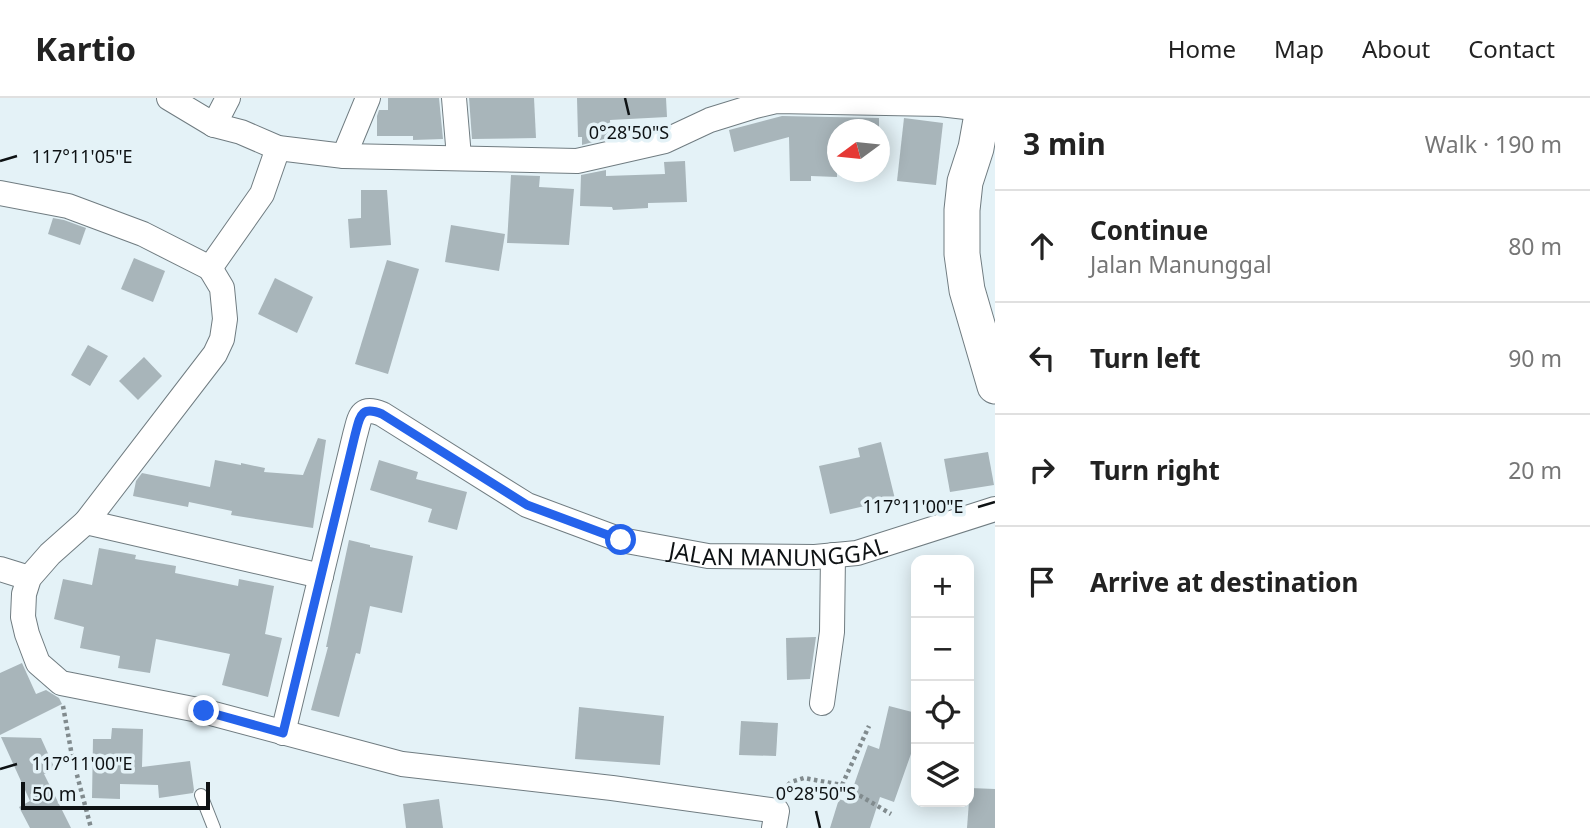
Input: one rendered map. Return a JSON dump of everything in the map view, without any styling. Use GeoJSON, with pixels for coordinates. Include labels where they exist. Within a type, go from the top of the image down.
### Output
{"type":"FeatureCollection","features":[{"type":"Feature","properties":{"kind":"street"},"geometry":{"type":"LineString","coordinates":[[169,98],[214,125],[242,132],[278,148],[344,156],[576,161],[665,141],[710,120],[776,101],[986,104],[965,183],[962,254],[967,289],[995,386]]}},
{"type":"Feature","properties":{"kind":"street"},"geometry":{"type":"LineString","coordinates":[[214,125],[228,98]]}},
{"type":"Feature","properties":{"kind":"street"},"geometry":{"type":"LineString","coordinates":[[344,156],[368,98]]}},
{"type":"Feature","properties":{"kind":"street"},"geometry":{"type":"LineString","coordinates":[[454,98],[459,157]]}},
{"type":"Feature","properties":{"kind":"street"},"geometry":{"type":"LineString","coordinates":[[210,268],[262,194],[278,148]]}},
{"type":"Feature","properties":{"kind":"street"},"geometry":{"type":"LineString","coordinates":[[0,193],[68,206],[143,234],[210,268],[222,288],[225,318],[222,339],[215,354],[86,522],[50,554],[29,578],[24,594],[23,617],[27,634],[38,663],[61,683],[204,711],[402,764],[612,788],[775,820]]}},
{"type":"Feature","properties":{"kind":"street","name":"JALAN MANUNGGAL"},"geometry":{"type":"LineString","coordinates":[[321,576],[361,414],[373,410],[527,505],[621,540],[708,556],[815,557],[857,553],[995,509]]}},
{"type":"Feature","properties":{"kind":"street"},"geometry":{"type":"LineString","coordinates":[[86,522],[321,576],[283,733]]}},
{"type":"Feature","properties":{"kind":"street"},"geometry":{"type":"LineString","coordinates":[[822,702],[832,632],[833,555]]}},
{"type":"Feature","properties":{"kind":"street"},"geometry":{"type":"LineString","coordinates":[[0,569],[29,578]]}},
{"type":"Feature","properties":{"kind":"lane"},"geometry":{"type":"LineString","coordinates":[[201,795],[214,828]]}},
{"type":"Feature","properties":{"kind":"path"},"geometry":{"type":"LineString","coordinates":[[61,683],[72,756],[91,828]]}},
{"type":"Feature","properties":{"kind":"path"},"geometry":{"type":"LineString","coordinates":[[842,785],[869,726]]}},
{"type":"Feature","properties":{"kind":"path"},"geometry":{"type":"LineString","coordinates":[[775,820],[780,794],[791,782],[804,778],[842,785],[891,814]]}},
{"type":"Feature","properties":{"kind":"building"},"geometry":{"type":"Polygon","coordinates":[[[388,98],[439,98],[443,139],[413,140],[413,136],[377,136],[377,116],[379,110],[388,110],[388,98]]]}},
{"type":"Feature","properties":{"kind":"building"},"geometry":{"type":"Polygon","coordinates":[[[469,98],[534,98],[536,138],[472,139],[469,98]]]}},
{"type":"Feature","properties":{"kind":"building"},"geometry":{"type":"Polygon","coordinates":[[[577,98],[666,98],[667,117],[610,120],[611,137],[582,145],[582,137],[578,137],[577,98]]]}},
{"type":"Feature","properties":{"kind":"building"},"geometry":{"type":"Polygon","coordinates":[[[782,116],[879,118],[827,119],[827,177],[811,176],[811,181],[790,181],[789,137],[734,152],[729,130],[782,116]]]}},
{"type":"Feature","properties":{"kind":"building"},"geometry":{"type":"Polygon","coordinates":[[[904,118],[943,123],[936,185],[897,181],[904,118]]]}},
{"type":"Feature","properties":{"kind":"building"},"geometry":{"type":"Polygon","coordinates":[[[685,161],[687,202],[648,203],[648,208],[613,210],[612,207],[580,206],[581,175],[606,170],[606,176],[665,174],[664,162],[685,161]]]}},
{"type":"Feature","properties":{"kind":"building"},"geometry":{"type":"Polygon","coordinates":[[[511,175],[540,176],[539,187],[574,189],[569,245],[507,243],[511,175]]]}},
{"type":"Feature","properties":{"kind":"building"},"geometry":{"type":"Polygon","coordinates":[[[361,190],[387,190],[391,245],[350,248],[348,219],[361,218],[361,190]]]}},
{"type":"Feature","properties":{"kind":"building"},"geometry":{"type":"Polygon","coordinates":[[[53,218],[86,228],[80,245],[48,234],[53,218]]]}},
{"type":"Feature","properties":{"kind":"building"},"geometry":{"type":"Polygon","coordinates":[[[451,225],[505,234],[499,271],[445,262],[451,225]]]}},
{"type":"Feature","properties":{"kind":"building"},"geometry":{"type":"Polygon","coordinates":[[[134,258],[165,271],[153,302],[121,289],[134,258]]]}},
{"type":"Feature","properties":{"kind":"building"},"geometry":{"type":"Polygon","coordinates":[[[387,260],[419,269],[388,374],[355,364],[387,260]]]}},
{"type":"Feature","properties":{"kind":"building"},"geometry":{"type":"Polygon","coordinates":[[[275,278],[313,297],[297,333],[258,314],[275,278]]]}},
{"type":"Feature","properties":{"kind":"building"},"geometry":{"type":"Polygon","coordinates":[[[88,345],[108,356],[90,386],[71,375],[88,345]]]}},
{"type":"Feature","properties":{"kind":"building"},"geometry":{"type":"Polygon","coordinates":[[[144,357],[162,376],[138,400],[119,381],[144,357]]]}},
{"type":"Feature","properties":{"kind":"building"},"geometry":{"type":"Polygon","coordinates":[[[318,438],[326,440],[313,528],[231,515],[232,511],[189,502],[188,507],[133,496],[136,481],[142,473],[210,487],[215,460],[265,468],[264,472],[303,475],[318,438]]]}},
{"type":"Feature","properties":{"kind":"building"},"geometry":{"type":"Polygon","coordinates":[[[881,442],[895,499],[830,514],[819,466],[860,457],[858,448],[881,442]]]}},
{"type":"Feature","properties":{"kind":"building"},"geometry":{"type":"Polygon","coordinates":[[[988,452],[994,485],[950,492],[944,459],[988,452]]]}},
{"type":"Feature","properties":{"kind":"building"},"geometry":{"type":"Polygon","coordinates":[[[379,460],[418,472],[416,479],[467,492],[457,530],[428,522],[432,509],[370,490],[379,460]]]}},
{"type":"Feature","properties":{"kind":"building"},"geometry":{"type":"Polygon","coordinates":[[[349,540],[413,556],[402,613],[370,606],[360,654],[356,653],[339,717],[311,710],[328,647],[349,540]]]}},
{"type":"Feature","properties":{"kind":"building"},"geometry":{"type":"Polygon","coordinates":[[[99,548],[136,555],[135,559],[176,566],[175,573],[238,586],[239,579],[274,586],[265,634],[282,638],[268,697],[222,685],[230,654],[156,639],[150,673],[118,668],[120,656],[80,648],[84,627],[54,619],[63,579],[92,585],[99,548]]]}},
{"type":"Feature","properties":{"kind":"building"},"geometry":{"type":"Polygon","coordinates":[[[816,637],[810,679],[787,680],[786,638],[816,637]]]}},
{"type":"Feature","properties":{"kind":"building"},"geometry":{"type":"Polygon","coordinates":[[[22,663],[36,694],[46,690],[59,698],[62,704],[0,735],[0,673],[22,663]]]}},
{"type":"Feature","properties":{"kind":"building"},"geometry":{"type":"Polygon","coordinates":[[[889,706],[911,712],[911,754],[894,802],[880,797],[870,828],[830,828],[839,799],[848,802],[868,745],[879,749],[889,706]]]}},
{"type":"Feature","properties":{"kind":"building"},"geometry":{"type":"Polygon","coordinates":[[[579,707],[664,716],[660,765],[575,759],[579,707]]]}},
{"type":"Feature","properties":{"kind":"building"},"geometry":{"type":"Polygon","coordinates":[[[741,721],[778,723],[776,756],[739,755],[741,721]]]}},
{"type":"Feature","properties":{"kind":"building"},"geometry":{"type":"Polygon","coordinates":[[[112,728],[143,729],[142,767],[190,761],[193,793],[159,798],[158,785],[120,784],[120,799],[92,798],[93,739],[111,739],[112,728]]]}},
{"type":"Feature","properties":{"kind":"building"},"geometry":{"type":"Polygon","coordinates":[[[1,737],[41,738],[55,769],[44,774],[71,828],[30,828],[19,807],[30,801],[1,737]]]}},
{"type":"Feature","properties":{"kind":"building"},"geometry":{"type":"Polygon","coordinates":[[[974,788],[995,789],[995,828],[967,828],[969,807],[974,807],[974,788]]]}},
{"type":"Feature","properties":{"kind":"building"},"geometry":{"type":"Polygon","coordinates":[[[439,799],[443,828],[406,828],[403,804],[439,799]]]}},
{"type":"Feature","properties":{"kind":"route"},"geometry":{"type":"LineString","coordinates":[[204,711],[283,733],[355,435],[361,414],[365,411],[373,410],[382,414],[527,505],[621,540]]}}]}
